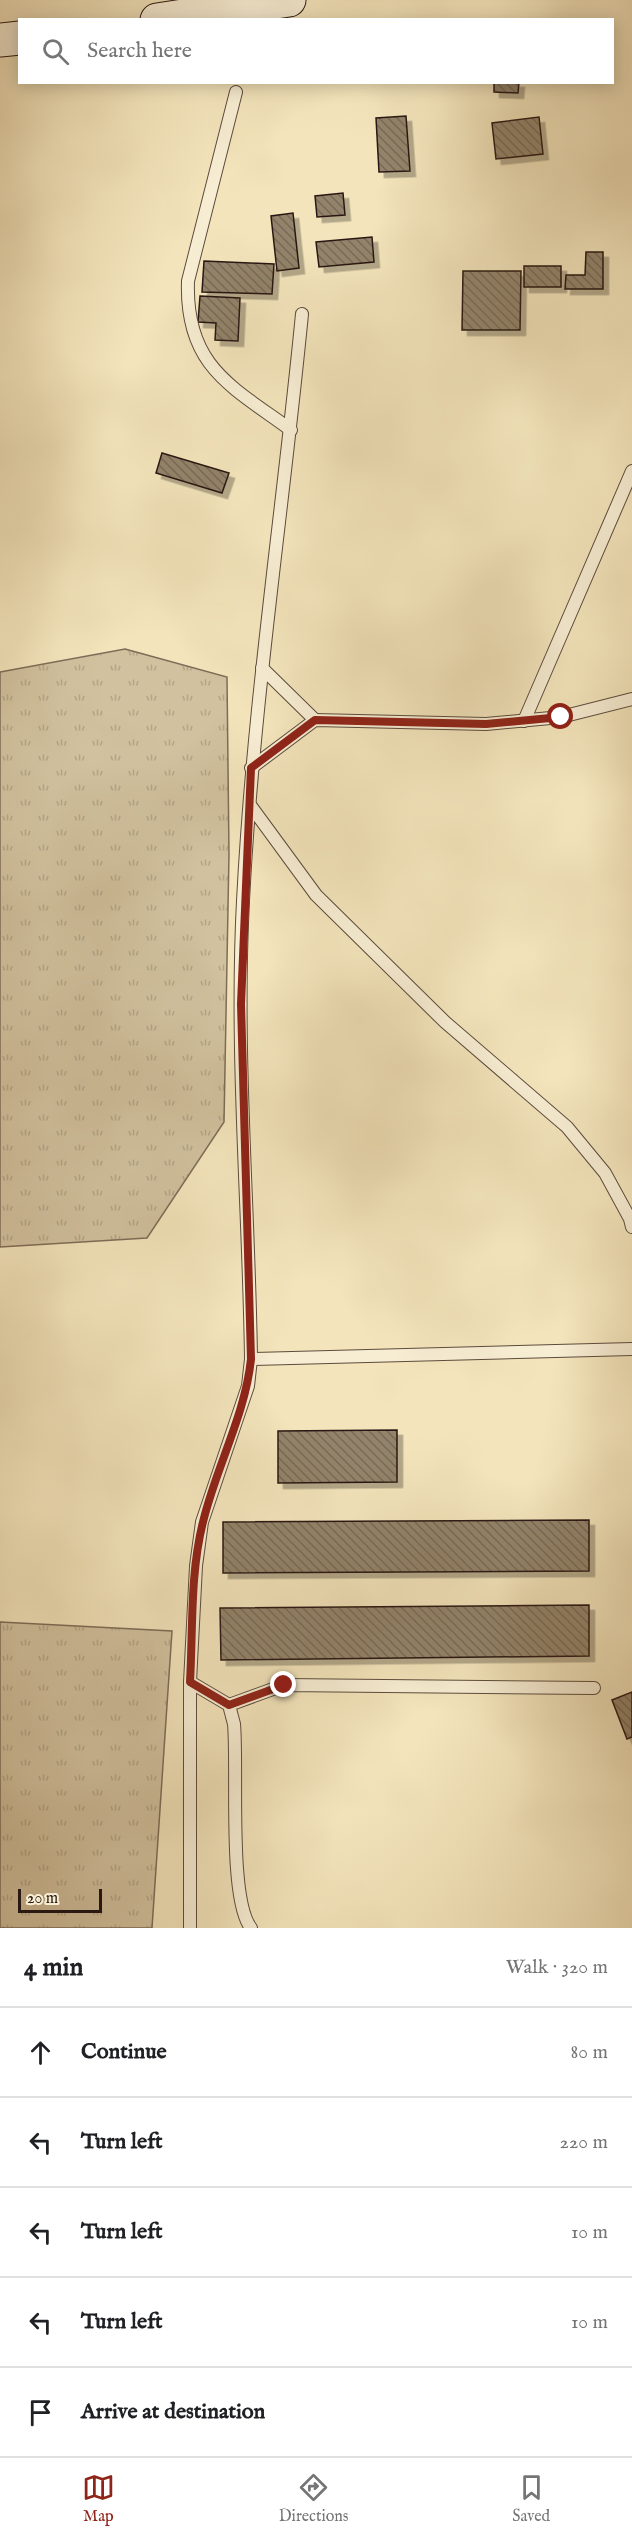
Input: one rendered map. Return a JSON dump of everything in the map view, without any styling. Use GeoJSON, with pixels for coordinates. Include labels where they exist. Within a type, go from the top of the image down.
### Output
{"type":"FeatureCollection","features":[{"type":"Feature","properties":{"kind":"main road"},"geometry":{"type":"LineString","coordinates":[[170,18],[290,0]]}},
{"type":"Feature","properties":{"kind":"main road"},"geometry":{"type":"LineString","coordinates":[[0,40],[18,38]]}},
{"type":"Feature","properties":{"kind":"lane"},"geometry":{"type":"LineString","coordinates":[[236,92],[188,281],[187,308],[205,357],[218,376],[291,430]]}},
{"type":"Feature","properties":{"kind":"lane"},"geometry":{"type":"LineString","coordinates":[[190,1928],[190,1682],[196,1566],[202,1522],[248,1386],[251,1359],[241,1028],[243,904],[251,768],[291,430],[302,314]]}},
{"type":"Feature","properties":{"kind":"lane"},"geometry":{"type":"LineString","coordinates":[[524,721],[632,471]]}},
{"type":"Feature","properties":{"kind":"lane"},"geometry":{"type":"LineString","coordinates":[[262,668],[315,720]]}},
{"type":"Feature","properties":{"kind":"lane"},"geometry":{"type":"LineString","coordinates":[[251,768],[315,720],[486,724],[561,717],[632,699]]}},
{"type":"Feature","properties":{"kind":"lane"},"geometry":{"type":"LineString","coordinates":[[250,805],[316,895],[446,1022],[567,1127],[605,1173],[631,1222]]}},
{"type":"Feature","properties":{"kind":"lane"},"geometry":{"type":"LineString","coordinates":[[251,1359],[632,1349]]}},
{"type":"Feature","properties":{"kind":"lane"},"geometry":{"type":"LineString","coordinates":[[190,1682],[229,1705]]}},
{"type":"Feature","properties":{"kind":"lane"},"geometry":{"type":"LineString","coordinates":[[229,1705],[284,1685],[594,1688]]}},
{"type":"Feature","properties":{"kind":"lane"},"geometry":{"type":"LineString","coordinates":[[229,1705],[236,1749],[238,1893],[246,1922],[251,1928]]}},
{"type":"Feature","properties":{"kind":"green space"},"geometry":{"type":"Polygon","coordinates":[[[125,649],[227,677],[229,854],[224,1122],[147,1238],[0,1247],[0,672],[125,649]]]}},
{"type":"Feature","properties":{"kind":"green space"},"geometry":{"type":"Polygon","coordinates":[[[0,1622],[172,1631],[152,1928],[0,1928],[0,1622]]]}},
{"type":"Feature","properties":{"kind":"building"},"geometry":{"type":"Polygon","coordinates":[[[494,84],[519,84],[518,93],[494,92],[494,84]]]}},
{"type":"Feature","properties":{"kind":"building"},"geometry":{"type":"Polygon","coordinates":[[[406,116],[410,171],[379,172],[376,118],[406,116]]]}},
{"type":"Feature","properties":{"kind":"building"},"geometry":{"type":"Polygon","coordinates":[[[539,117],[543,154],[496,159],[492,123],[539,117]]]}},
{"type":"Feature","properties":{"kind":"building"},"geometry":{"type":"Polygon","coordinates":[[[343,193],[345,215],[317,217],[315,196],[343,193]]]}},
{"type":"Feature","properties":{"kind":"building"},"geometry":{"type":"Polygon","coordinates":[[[293,213],[299,268],[277,271],[271,216],[293,213]]]}},
{"type":"Feature","properties":{"kind":"building"},"geometry":{"type":"Polygon","coordinates":[[[372,237],[374,262],[319,267],[316,242],[372,237]]]}},
{"type":"Feature","properties":{"kind":"building"},"geometry":{"type":"Polygon","coordinates":[[[586,252],[603,252],[603,289],[565,289],[566,275],[585,275],[586,252]]]}},
{"type":"Feature","properties":{"kind":"building"},"geometry":{"type":"Polygon","coordinates":[[[204,261],[274,264],[272,294],[202,292],[204,261]]]}},
{"type":"Feature","properties":{"kind":"building"},"geometry":{"type":"Polygon","coordinates":[[[524,266],[561,266],[561,287],[524,287],[524,266]]]}},
{"type":"Feature","properties":{"kind":"building"},"geometry":{"type":"Polygon","coordinates":[[[463,271],[521,271],[520,330],[462,330],[463,271]]]}},
{"type":"Feature","properties":{"kind":"building"},"geometry":{"type":"Polygon","coordinates":[[[200,296],[240,298],[238,341],[215,340],[216,323],[198,322],[200,296]]]}},
{"type":"Feature","properties":{"kind":"building"},"geometry":{"type":"Polygon","coordinates":[[[162,453],[229,473],[222,493],[156,473],[162,453]]]}},
{"type":"Feature","properties":{"kind":"building"},"geometry":{"type":"Polygon","coordinates":[[[397,1430],[397,1482],[278,1483],[278,1431],[397,1430]]]}},
{"type":"Feature","properties":{"kind":"building"},"geometry":{"type":"Polygon","coordinates":[[[589,1520],[589,1571],[223,1573],[223,1522],[589,1520]]]}},
{"type":"Feature","properties":{"kind":"building"},"geometry":{"type":"Polygon","coordinates":[[[589,1605],[589,1656],[221,1660],[220,1608],[589,1605]]]}},
{"type":"Feature","properties":{"kind":"building"},"geometry":{"type":"Polygon","coordinates":[[[632,1692],[632,1737],[627,1739],[612,1700],[632,1692]]]}},
{"type":"Feature","properties":{"kind":"route"},"geometry":{"type":"LineString","coordinates":[[284,1685],[229,1705],[190,1682],[196,1566],[202,1522],[248,1386],[251,1359],[241,1088],[241,1004],[243,904],[251,768],[315,720],[486,724],[561,717]]}}]}
